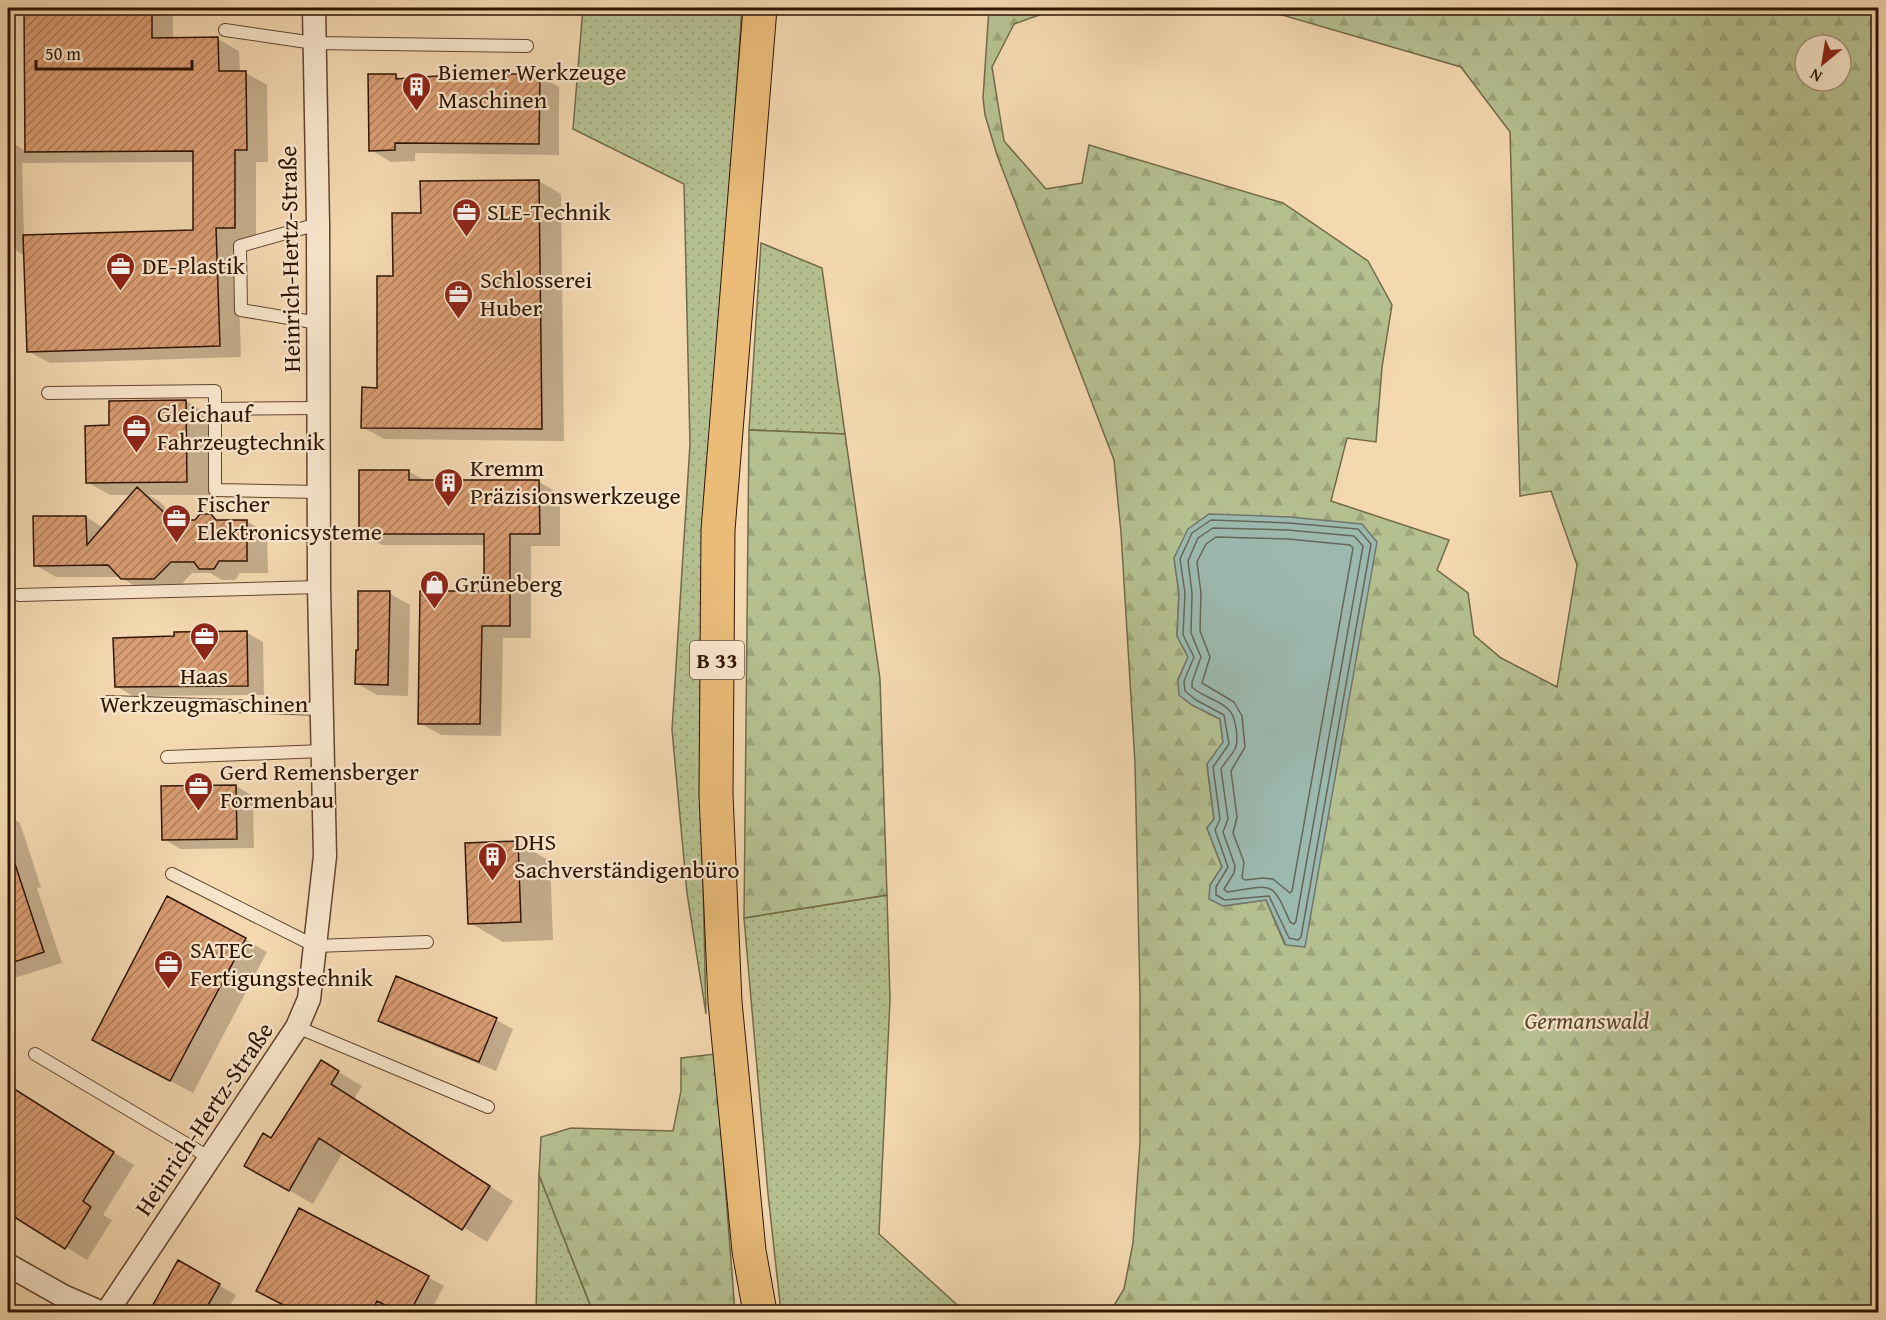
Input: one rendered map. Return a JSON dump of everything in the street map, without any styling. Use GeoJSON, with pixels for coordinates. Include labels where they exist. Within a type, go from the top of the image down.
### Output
{"type":"FeatureCollection","features":[{"type":"Feature","properties":{"kind":"main road","name":"B 33"},"geometry":{"type":"LineString","coordinates":[[760,8],[718,530],[716,795],[725,1002],[749,1251],[760,1312]]}},
{"type":"Feature","properties":{"kind":"street","name":"Heinrich-Hertz-Straße"},"geometry":{"type":"LineString","coordinates":[[107,1312],[297,1027],[309,999],[325,855],[319,587],[318,224],[314,8]]}},
{"type":"Feature","properties":{"kind":"street"},"geometry":{"type":"LineString","coordinates":[[8,1265],[63,1296],[100,1312]]}},
{"type":"Feature","properties":{"kind":"lane"},"geometry":{"type":"LineString","coordinates":[[225,30],[314,44],[527,46]]}},
{"type":"Feature","properties":{"kind":"lane"},"geometry":{"type":"LineString","coordinates":[[318,224],[240,246],[241,310],[318,323]]}},
{"type":"Feature","properties":{"kind":"lane"},"geometry":{"type":"LineString","coordinates":[[48,393],[215,391],[215,490],[319,492]]}},
{"type":"Feature","properties":{"kind":"lane"},"geometry":{"type":"LineString","coordinates":[[215,410],[318,408]]}},
{"type":"Feature","properties":{"kind":"lane"},"geometry":{"type":"LineString","coordinates":[[19,595],[319,587]]}},
{"type":"Feature","properties":{"kind":"lane"},"geometry":{"type":"LineString","coordinates":[[108,702],[322,709]]}},
{"type":"Feature","properties":{"kind":"lane"},"geometry":{"type":"LineString","coordinates":[[167,757],[323,751]]}},
{"type":"Feature","properties":{"kind":"lane"},"geometry":{"type":"LineString","coordinates":[[172,874],[315,946],[427,942]]}},
{"type":"Feature","properties":{"kind":"lane"},"geometry":{"type":"LineString","coordinates":[[297,1027],[488,1107]]}},
{"type":"Feature","properties":{"kind":"lane"},"geometry":{"type":"LineString","coordinates":[[35,1054],[210,1158]]}},
{"type":"Feature","properties":{"kind":"green space"},"geometry":{"type":"Polygon","coordinates":[[[583,8],[742,8],[729,201],[701,792],[706,1014],[687,893],[672,730],[690,444],[684,184],[573,129],[583,8]]]}},
{"type":"Feature","properties":{"kind":"green space","name":"Germanswald"},"geometry":{"type":"Polygon","coordinates":[[[989,8],[1052,8],[1051,11],[1014,24],[992,67],[1004,141],[1046,189],[1082,183],[1089,145],[1283,203],[1368,261],[1392,305],[1382,367],[1376,442],[1347,438],[1331,501],[1449,540],[1437,570],[1468,593],[1474,635],[1501,658],[1557,687],[1577,565],[1551,491],[1520,496],[1510,132],[1461,67],[1258,8],[1878,8],[1878,1312],[1110,1312],[1124,1289],[1133,1243],[1140,1143],[1140,996],[1135,763],[1121,533],[1114,460],[997,155],[985,115],[983,98],[989,8]],[[1174,558],[1179,593],[1177,636],[1188,657],[1178,680],[1192,705],[1220,719],[1223,743],[1207,765],[1214,819],[1207,828],[1222,867],[1210,885],[1223,906],[1266,900],[1285,945],[1174,558]]]}},
{"type":"Feature","properties":{"kind":"green space"},"geometry":{"type":"Polygon","coordinates":[[[761,243],[822,268],[845,434],[749,430],[761,243]]]}},
{"type":"Feature","properties":{"kind":"green space"},"geometry":{"type":"Polygon","coordinates":[[[749,430],[845,434],[880,679],[887,895],[744,918],[749,430]]]}},
{"type":"Feature","properties":{"kind":"green space"},"geometry":{"type":"Polygon","coordinates":[[[887,895],[890,1000],[879,1234],[965,1312],[781,1312],[768,1194],[744,918],[887,895]]]}},
{"type":"Feature","properties":{"kind":"green space"},"geometry":{"type":"Polygon","coordinates":[[[715,1054],[735,1312],[593,1312],[539,1175],[541,1137],[571,1128],[673,1131],[681,1091],[681,1058],[715,1054]]]}},
{"type":"Feature","properties":{"kind":"green space"},"geometry":{"type":"Polygon","coordinates":[[[539,1175],[593,1312],[536,1312],[539,1175]]]}},
{"type":"Feature","properties":{"kind":"water"},"geometry":{"type":"Polygon","coordinates":[[[1209,514],[1289,517],[1362,524],[1377,542],[1305,947],[1286,945],[1266,900],[1223,906],[1209,899],[1210,885],[1222,867],[1207,828],[1214,819],[1207,764],[1223,742],[1220,719],[1192,705],[1179,695],[1178,680],[1188,657],[1177,636],[1179,593],[1174,558],[1188,529],[1209,514]]]}},
{"type":"Feature","properties":{"kind":"building"},"geometry":{"type":"Polygon","coordinates":[[[24,8],[152,8],[152,38],[218,37],[219,71],[246,71],[247,150],[235,150],[235,228],[216,228],[220,346],[27,352],[23,235],[193,230],[193,151],[25,152],[24,8]]]}},
{"type":"Feature","properties":{"kind":"building"},"geometry":{"type":"Polygon","coordinates":[[[368,74],[396,74],[396,79],[466,74],[540,74],[539,144],[395,143],[395,150],[369,151],[368,74]]]}},
{"type":"Feature","properties":{"kind":"building"},"geometry":{"type":"Polygon","coordinates":[[[539,180],[542,429],[361,428],[362,387],[377,388],[377,276],[393,276],[392,213],[421,213],[420,181],[539,180]]]}},
{"type":"Feature","properties":{"kind":"building","name":"Gleichauf Fahrzeugtechnik"},"geometry":{"type":"Polygon","coordinates":[[[186,400],[187,482],[86,483],[85,426],[109,425],[109,401],[186,400]]]}},
{"type":"Feature","properties":{"kind":"building"},"geometry":{"type":"Polygon","coordinates":[[[359,470],[409,470],[409,480],[539,480],[540,534],[510,534],[510,626],[482,626],[480,724],[418,724],[420,591],[484,591],[484,534],[359,534],[359,470]]]}},
{"type":"Feature","properties":{"kind":"building","name":"Fischer Elektronicsysteme"},"geometry":{"type":"Polygon","coordinates":[[[137,487],[172,520],[195,520],[200,514],[211,514],[216,520],[247,520],[247,561],[219,561],[214,569],[199,569],[194,562],[171,562],[154,579],[121,579],[108,565],[34,566],[33,516],[86,516],[87,545],[137,487]]]}},
{"type":"Feature","properties":{"kind":"building"},"geometry":{"type":"Polygon","coordinates":[[[358,591],[390,591],[388,685],[355,684],[356,650],[358,650],[358,591]]]}},
{"type":"Feature","properties":{"kind":"building"},"geometry":{"type":"Polygon","coordinates":[[[247,631],[248,686],[115,687],[113,638],[174,636],[174,632],[247,631]]]}},
{"type":"Feature","properties":{"kind":"building","name":"Gerd Remensberger Formenbau"},"geometry":{"type":"Polygon","coordinates":[[[236,785],[237,839],[162,840],[161,786],[236,785]]]}},
{"type":"Feature","properties":{"kind":"building","name":"DHS Sachverständigenbüro"},"geometry":{"type":"Polygon","coordinates":[[[518,841],[521,922],[468,924],[465,843],[518,841]]]}},
{"type":"Feature","properties":{"kind":"building"},"geometry":{"type":"Polygon","coordinates":[[[11,852],[44,952],[8,964],[8,853],[11,852]]]}},
{"type":"Feature","properties":{"kind":"building","name":"SATEC Fertigungstechnik"},"geometry":{"type":"Polygon","coordinates":[[[167,896],[246,938],[170,1081],[92,1040],[167,896]]]}},
{"type":"Feature","properties":{"kind":"building"},"geometry":{"type":"Polygon","coordinates":[[[396,976],[497,1018],[479,1062],[378,1021],[396,976]]]}},
{"type":"Feature","properties":{"kind":"building"},"geometry":{"type":"Polygon","coordinates":[[[321,1060],[339,1071],[331,1084],[490,1186],[462,1230],[319,1138],[289,1191],[244,1166],[263,1133],[271,1138],[321,1060]]]}},
{"type":"Feature","properties":{"kind":"building"},"geometry":{"type":"Polygon","coordinates":[[[8,1085],[114,1152],[83,1201],[91,1207],[65,1249],[8,1213],[8,1085]]]}},
{"type":"Feature","properties":{"kind":"building"},"geometry":{"type":"Polygon","coordinates":[[[299,1208],[429,1276],[410,1312],[399,1312],[377,1301],[371,1312],[297,1312],[256,1291],[299,1208]]]}},
{"type":"Feature","properties":{"kind":"building"},"geometry":{"type":"Polygon","coordinates":[[[178,1260],[220,1284],[204,1312],[149,1312],[178,1260]]]}},
{"type":"Feature","properties":{"kind":"place","name":"Biemer Werkzeuge Maschinen"},"geometry":{"type":"Point","coordinates":[417,112]}},
{"type":"Feature","properties":{"kind":"place","name":"SLE-Technik"},"geometry":{"type":"Point","coordinates":[466,238]}},
{"type":"Feature","properties":{"kind":"place","name":"DE-Plastik"},"geometry":{"type":"Point","coordinates":[121,292]}},
{"type":"Feature","properties":{"kind":"place","name":"Schlosserei Huber"},"geometry":{"type":"Point","coordinates":[459,320]}},
{"type":"Feature","properties":{"kind":"place","name":"Gleichauf Fahrzeugtechnik"},"geometry":{"type":"Point","coordinates":[136,454]}},
{"type":"Feature","properties":{"kind":"place","name":"Kremm Präzisionswerkzeuge"},"geometry":{"type":"Point","coordinates":[449,508]}},
{"type":"Feature","properties":{"kind":"place","name":"Fischer Elektronicsysteme"},"geometry":{"type":"Point","coordinates":[176,544]}},
{"type":"Feature","properties":{"kind":"place","name":"Grüneberg"},"geometry":{"type":"Point","coordinates":[434,610]}},
{"type":"Feature","properties":{"kind":"place","name":"Haas Werkzeugmaschinen"},"geometry":{"type":"Point","coordinates":[204,662]}},
{"type":"Feature","properties":{"kind":"place","name":"Gerd Remensberger Formenbau"},"geometry":{"type":"Point","coordinates":[199,812]}},
{"type":"Feature","properties":{"kind":"place","name":"DHS Sachverständigenbüro"},"geometry":{"type":"Point","coordinates":[493,882]}},
{"type":"Feature","properties":{"kind":"place","name":"SATEC Fertigungstechnik"},"geometry":{"type":"Point","coordinates":[169,990]}}]}
